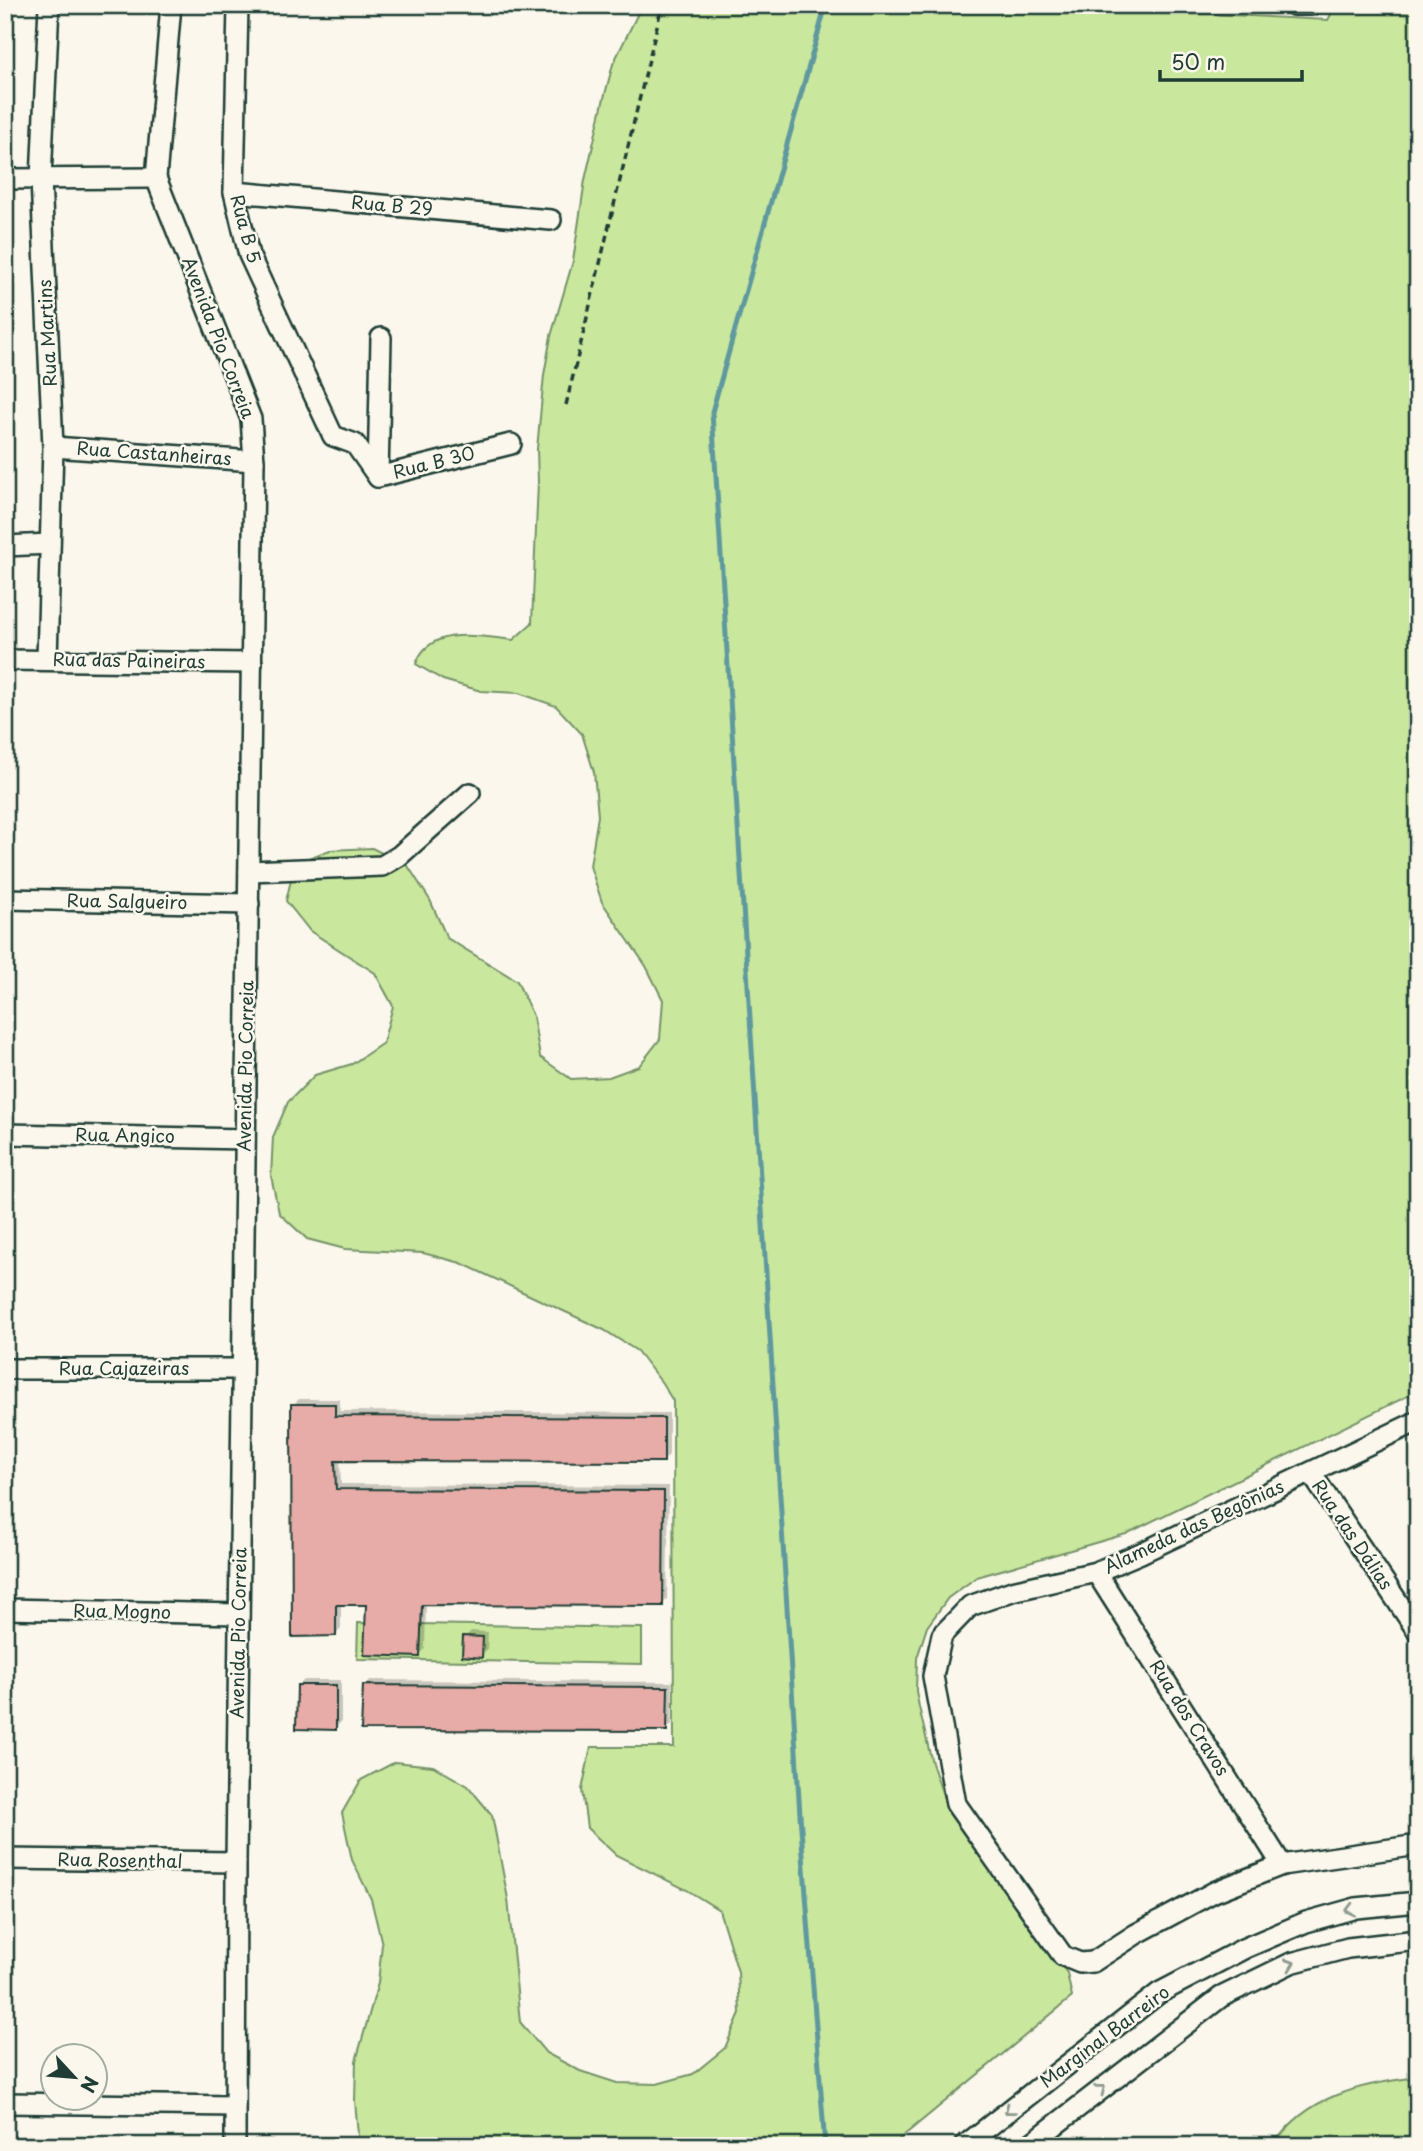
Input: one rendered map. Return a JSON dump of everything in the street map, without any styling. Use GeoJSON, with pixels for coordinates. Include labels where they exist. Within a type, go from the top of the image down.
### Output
{"type":"FeatureCollection","features":[{"type":"Feature","properties":{"kind":"street","name":"Rua Martins"},"geometry":{"type":"LineString","coordinates":[[47,660],[52,447],[41,179],[49,5]]}},
{"type":"Feature","properties":{"kind":"street","name":"Avenida Pio Correia"},"geometry":{"type":"LineString","coordinates":[[171,5],[156,178],[251,419],[254,461],[236,1862],[235,2146]]}},
{"type":"Feature","properties":{"kind":"street","name":"Rua B 5"},"geometry":{"type":"LineString","coordinates":[[238,5],[234,192],[249,255],[333,436]]}},
{"type":"Feature","properties":{"kind":"street"},"geometry":{"type":"LineString","coordinates":[[1294,5],[1311,5]]}},
{"type":"Feature","properties":{"kind":"street"},"geometry":{"type":"LineString","coordinates":[[5,179],[156,178]]}},
{"type":"Feature","properties":{"kind":"street","name":"Rua B 29"},"geometry":{"type":"LineString","coordinates":[[234,192],[551,220]]}},
{"type":"Feature","properties":{"kind":"street"},"geometry":{"type":"LineString","coordinates":[[378,477],[381,338]]}},
{"type":"Feature","properties":{"kind":"street","name":"Rua B 30"},"geometry":{"type":"LineString","coordinates":[[333,436],[355,444],[378,477],[511,444]]}},
{"type":"Feature","properties":{"kind":"street","name":"Rua Castanheiras"},"geometry":{"type":"LineString","coordinates":[[52,447],[254,461]]}},
{"type":"Feature","properties":{"kind":"street"},"geometry":{"type":"LineString","coordinates":[[5,547],[50,544]]}},
{"type":"Feature","properties":{"kind":"street","name":"Rua das Paineiras"},"geometry":{"type":"LineString","coordinates":[[5,660],[252,663]]}},
{"type":"Feature","properties":{"kind":"street"},"geometry":{"type":"LineString","coordinates":[[249,871],[382,866],[399,856],[470,793]]}},
{"type":"Feature","properties":{"kind":"street","name":"Rua Salgueiro"},"geometry":{"type":"LineString","coordinates":[[5,899],[249,904]]}},
{"type":"Feature","properties":{"kind":"street","name":"Rua Angico"},"geometry":{"type":"LineString","coordinates":[[5,1134],[246,1139]]}},
{"type":"Feature","properties":{"kind":"street","name":"Rua Cajazeiras"},"geometry":{"type":"LineString","coordinates":[[5,1369],[242,1369]]}},
{"type":"Feature","properties":{"kind":"street","name":"Alameda das Begônias"},"geometry":{"type":"LineString","coordinates":[[1282,1865],[1214,1892],[1136,1934],[1093,1962],[1080,1963],[1063,1956],[956,1804],[933,1676],[942,1635],[970,1606],[1012,1591],[1096,1572],[1418,1421]]}},
{"type":"Feature","properties":{"kind":"street","name":"Rua das Dálias"},"geometry":{"type":"LineString","coordinates":[[1311,1473],[1418,1632]]}},
{"type":"Feature","properties":{"kind":"street","name":"Rua dos Cravos"},"geometry":{"type":"LineString","coordinates":[[1096,1572],[1282,1865]]}},
{"type":"Feature","properties":{"kind":"street","name":"Rua Mogno"},"geometry":{"type":"LineString","coordinates":[[5,1609],[239,1614]]}},
{"type":"Feature","properties":{"kind":"street"},"geometry":{"type":"LineString","coordinates":[[1282,1865],[1418,1845]]}},
{"type":"Feature","properties":{"kind":"street","name":"Rua Rosenthal"},"geometry":{"type":"LineString","coordinates":[[5,1859],[236,1862]]}},
{"type":"Feature","properties":{"kind":"street","name":"Marginal Barreiro"},"geometry":{"type":"LineString","coordinates":[[964,2146],[1159,1993],[1245,1948],[1306,1922],[1356,1908],[1418,1902]]}},
{"type":"Feature","properties":{"kind":"street"},"geometry":{"type":"LineString","coordinates":[[1028,2146],[1221,1997],[1290,1962],[1348,1948],[1418,1940]]}},
{"type":"Feature","properties":{"kind":"street"},"geometry":{"type":"LineString","coordinates":[[5,2103],[235,2106]]}},
{"type":"Feature","properties":{"kind":"path"},"geometry":{"type":"LineString","coordinates":[[566,405],[662,5]]}},
{"type":"Feature","properties":{"kind":"green space"},"geometry":{"type":"Polygon","coordinates":[[[642,5],[1032,5],[1328,20],[1336,5],[1418,5],[1418,1391],[1126,1534],[977,1577],[948,1598],[927,1627],[917,1658],[916,1691],[932,1763],[949,1813],[1067,1973],[1072,1997],[891,2146],[359,2146],[355,2101],[356,2061],[378,1983],[382,1944],[371,1899],[352,1860],[342,1813],[361,1780],[395,1762],[433,1766],[468,1786],[492,1815],[508,1899],[520,2022],[546,2053],[580,2071],[617,2083],[657,2084],[693,2074],[725,2048],[740,2013],[738,1972],[719,1910],[687,1890],[616,1855],[587,1828],[582,1790],[591,1747],[674,1747],[673,1401],[637,1351],[604,1330],[461,1263],[423,1253],[345,1249],[307,1239],[279,1213],[271,1176],[273,1137],[288,1102],[315,1075],[352,1064],[383,1043],[393,1006],[375,973],[310,931],[286,901],[295,863],[330,850],[372,848],[408,866],[430,900],[447,938],[517,981],[533,1016],[540,1057],[571,1079],[609,1077],[639,1066],[660,1039],[663,1000],[646,966],[602,902],[590,866],[598,816],[594,772],[582,734],[556,706],[519,693],[481,691],[443,680],[416,664],[432,643],[444,638],[471,636],[513,640],[532,623],[537,449],[544,375],[551,336],[573,261],[585,180],[613,64],[642,5]]]}},
{"type":"Feature","properties":{"kind":"green space"},"geometry":{"type":"Polygon","coordinates":[[[358,1623],[642,1628],[642,1664],[357,1659],[358,1623]]]}},
{"type":"Feature","properties":{"kind":"green space"},"geometry":{"type":"Polygon","coordinates":[[[1418,2077],[1418,2146],[1273,2146],[1286,2129],[1302,2115],[1336,2095],[1356,2088],[1418,2077]]]}},
{"type":"Feature","properties":{"kind":"building"},"geometry":{"type":"Polygon","coordinates":[[[291,1404],[335,1404],[335,1416],[664,1418],[664,1462],[335,1461],[336,1489],[664,1491],[663,1606],[422,1605],[420,1657],[364,1655],[366,1605],[336,1605],[336,1636],[292,1637],[291,1404]]]}},
{"type":"Feature","properties":{"kind":"building"},"geometry":{"type":"Polygon","coordinates":[[[463,1636],[483,1637],[482,1658],[462,1656],[463,1636]]]}},
{"type":"Feature","properties":{"kind":"building"},"geometry":{"type":"Polygon","coordinates":[[[297,1685],[336,1685],[336,1730],[296,1729],[297,1685]]]}},
{"type":"Feature","properties":{"kind":"building"},"geometry":{"type":"Polygon","coordinates":[[[363,1685],[668,1687],[667,1731],[361,1730],[363,1685]]]}},
{"type":"Feature","properties":{"kind":"waterway"},"geometry":{"type":"LineString","coordinates":[[825,2146],[800,1815],[712,412],[826,5]]}},
{"type":"Feature","properties":{"kind":"waterway"},"geometry":{"type":"LineString","coordinates":[[1409,2146],[1418,2142]]}}]}
